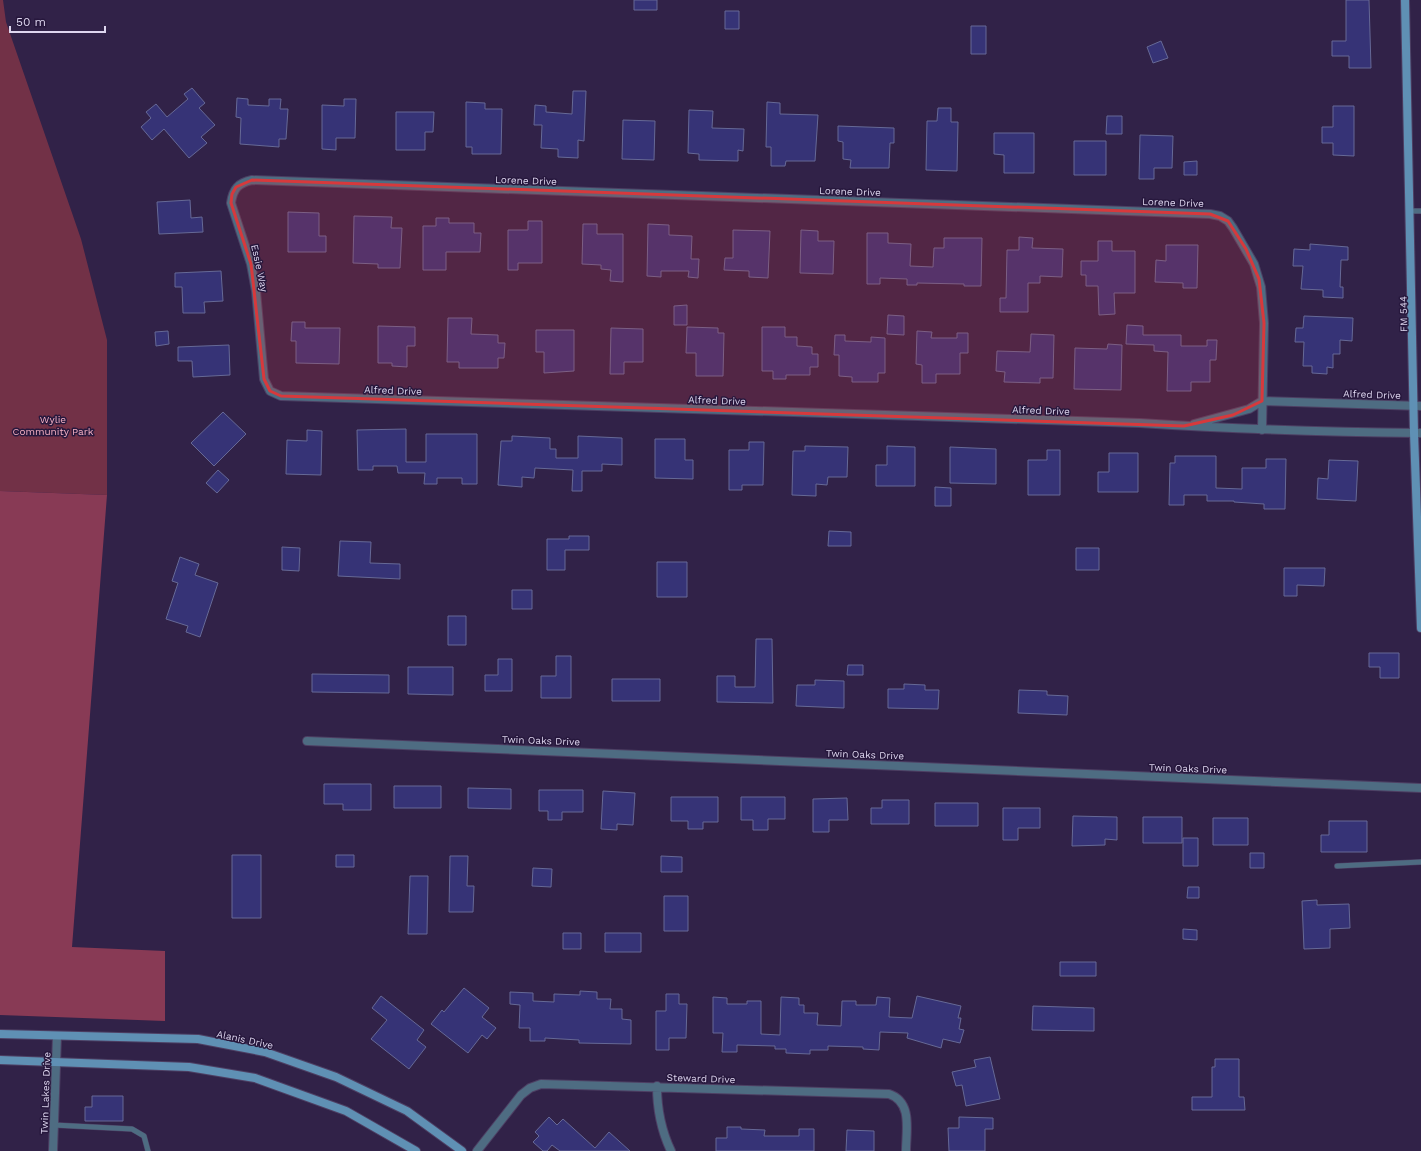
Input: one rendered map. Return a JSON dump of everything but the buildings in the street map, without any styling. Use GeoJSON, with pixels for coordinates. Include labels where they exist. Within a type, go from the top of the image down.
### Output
{"type":"FeatureCollection","features":[{"type":"Feature","properties":{"kind":"main road","name":"FM 544"},"geometry":{"type":"LineString","coordinates":[[1405,0],[1418,406],[1421,628]]}},
{"type":"Feature","properties":{"kind":"main road","name":"Alanis Drive"},"geometry":{"type":"LineString","coordinates":[[0,1034],[198,1039],[264,1052],[336,1076],[407,1111],[462,1151]]}},
{"type":"Feature","properties":{"kind":"main road"},"geometry":{"type":"LineString","coordinates":[[0,1060],[189,1067],[255,1078],[346,1111],[416,1151]]}},
{"type":"Feature","properties":{"kind":"street","name":"Essie Way"},"geometry":{"type":"LineString","coordinates":[[252,180],[244,182],[236,187],[232,194],[231,203],[251,264],[256,292],[263,373]]}},
{"type":"Feature","properties":{"kind":"street","name":"Lorene Drive"},"geometry":{"type":"LineString","coordinates":[[252,180],[1210,214],[1220,216],[1228,221],[1246,250],[1259,279],[1263,311],[1262,430]]}},
{"type":"Feature","properties":{"kind":"street","name":"Alfred Drive"},"geometry":{"type":"LineString","coordinates":[[263,373],[264,379],[270,391],[281,396],[1140,423],[1262,430],[1418,433]]}},
{"type":"Feature","properties":{"kind":"street","name":"Alfred Drive"},"geometry":{"type":"LineString","coordinates":[[1184,426],[1233,415],[1249,409],[1262,401],[1418,406]]}},
{"type":"Feature","properties":{"kind":"street","name":"Twin Oaks Drive"},"geometry":{"type":"LineString","coordinates":[[307,741],[1421,788]]}},
{"type":"Feature","properties":{"kind":"street","name":"Twin Lakes Drive"},"geometry":{"type":"LineString","coordinates":[[53,1151],[57,1036]]}},
{"type":"Feature","properties":{"kind":"street","name":"Steward Drive"},"geometry":{"type":"LineString","coordinates":[[477,1151],[520,1095],[530,1088],[541,1084],[657,1086],[889,1094],[900,1100],[906,1111],[906,1151]]}},
{"type":"Feature","properties":{"kind":"street"},"geometry":{"type":"LineString","coordinates":[[657,1086],[657,1101],[663,1135],[670,1151]]}},
{"type":"Feature","properties":{"kind":"lane"},"geometry":{"type":"LineString","coordinates":[[1411,211],[1421,211]]}},
{"type":"Feature","properties":{"kind":"lane"},"geometry":{"type":"LineString","coordinates":[[1337,866],[1421,862]]}},
{"type":"Feature","properties":{"kind":"lane"},"geometry":{"type":"LineString","coordinates":[[54,1125],[132,1129],[144,1136],[148,1151]]}},
{"type":"Feature","properties":{"kind":"highlighted area"},"geometry":{"type":"Polygon","coordinates":[[[252,180],[1210,214],[1228,221],[1246,249],[1259,279],[1264,323],[1262,401],[1233,415],[1184,426],[281,396],[270,391],[264,379],[251,264],[231,203],[232,194],[236,187],[252,180]]]}},
{"type":"Feature","properties":{"kind":"green space","name":"Wylie Community Park"},"geometry":{"type":"Polygon","coordinates":[[[0,0],[3,0],[6,22],[81,239],[107,340],[107,495],[0,491],[0,0]]]}},
{"type":"Feature","properties":{"kind":"shaded area"},"geometry":{"type":"Polygon","coordinates":[[[0,491],[107,495],[72,947],[165,951],[165,1021],[0,1015],[0,491]]]}}]}
